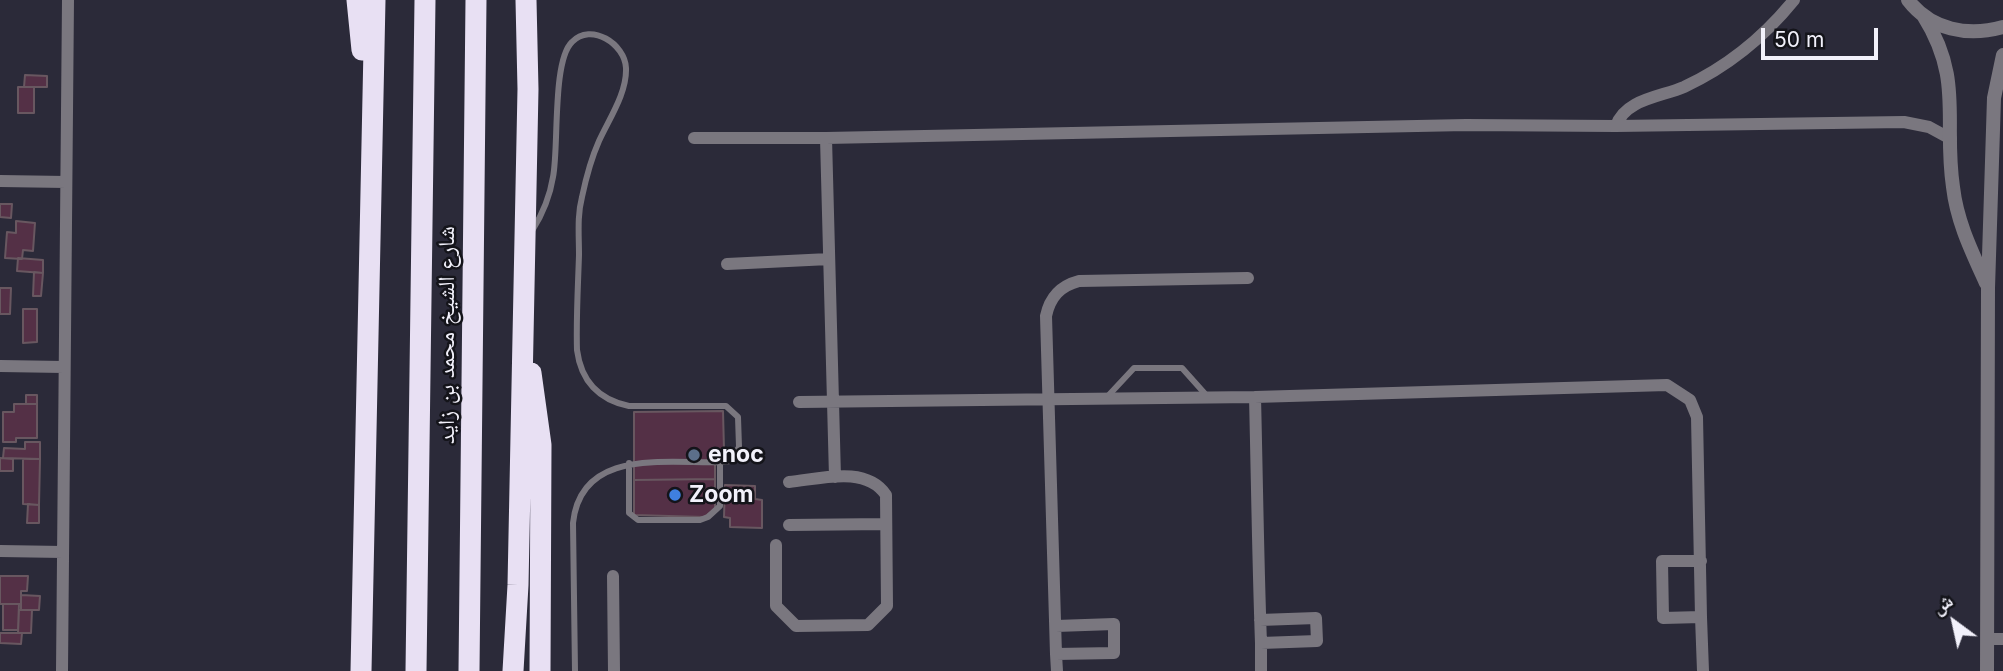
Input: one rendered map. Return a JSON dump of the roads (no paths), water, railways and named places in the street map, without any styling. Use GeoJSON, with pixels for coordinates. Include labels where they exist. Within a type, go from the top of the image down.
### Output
{"type":"FeatureCollection","features":[{"type":"Feature","properties":{"kind":"highway"},"geometry":{"type":"LineString","coordinates":[[357,0],[371,102]]}},
{"type":"Feature","properties":{"kind":"highway"},"geometry":{"type":"LineString","coordinates":[[361,671],[375,0]]}},
{"type":"Feature","properties":{"kind":"highway","name":"شارع الشيخ محمد بن زايد"},"geometry":{"type":"LineString","coordinates":[[416,671],[425,0]]}},
{"type":"Feature","properties":{"kind":"highway","name":"شارع الشيخ محمد بن زايد"},"geometry":{"type":"LineString","coordinates":[[469,671],[476,0]]}},
{"type":"Feature","properties":{"kind":"highway"},"geometry":{"type":"LineString","coordinates":[[513,671],[518,585],[528,89],[526,0]]}},
{"type":"Feature","properties":{"kind":"highway"},"geometry":{"type":"LineString","coordinates":[[528,89],[540,0]]}},
{"type":"Feature","properties":{"kind":"highway"},"geometry":{"type":"LineString","coordinates":[[523,343],[535,394],[541,445],[540,671]]}},
{"type":"Feature","properties":{"kind":"street"},"geometry":{"type":"LineString","coordinates":[[62,671],[68,0]]}},
{"type":"Feature","properties":{"kind":"street"},"geometry":{"type":"LineString","coordinates":[[1616,126],[1619,118],[1630,107],[1683,87],[1730,60],[1771,26],[1794,0]]}},
{"type":"Feature","properties":{"kind":"street"},"geometry":{"type":"LineString","coordinates":[[1908,0],[1923,15],[1938,24],[1963,31],[1989,31],[2003,27]]}},
{"type":"Feature","properties":{"kind":"street"},"geometry":{"type":"LineString","coordinates":[[1923,15],[1937,40],[1948,74],[1951,94],[1951,170],[1956,208],[1988,288]]}},
{"type":"Feature","properties":{"kind":"street"},"geometry":{"type":"LineString","coordinates":[[1987,671],[1988,288],[1994,98],[2003,55]]}},
{"type":"Feature","properties":{"kind":"street"},"geometry":{"type":"LineString","coordinates":[[694,138],[826,138],[1466,125],[1905,122],[1928,127],[1951,139]]}},
{"type":"Feature","properties":{"kind":"street"},"geometry":{"type":"LineString","coordinates":[[826,138],[835,477]]}},
{"type":"Feature","properties":{"kind":"street"},"geometry":{"type":"LineString","coordinates":[[0,181],[66,182]]}},
{"type":"Feature","properties":{"kind":"street"},"geometry":{"type":"LineString","coordinates":[[727,264],[830,259]]}},
{"type":"Feature","properties":{"kind":"street"},"geometry":{"type":"LineString","coordinates":[[1056,671],[1046,316],[1051,300],[1063,287],[1079,281],[1248,278]]}},
{"type":"Feature","properties":{"kind":"street"},"geometry":{"type":"LineString","coordinates":[[0,366],[64,367]]}},
{"type":"Feature","properties":{"kind":"street"},"geometry":{"type":"LineString","coordinates":[[799,402],[1208,398],[1667,385],[1690,400],[1697,417],[1703,671]]}},
{"type":"Feature","properties":{"kind":"street"},"geometry":{"type":"LineString","coordinates":[[1255,397],[1261,671]]}},
{"type":"Feature","properties":{"kind":"street"},"geometry":{"type":"LineString","coordinates":[[776,545],[776,606],[796,626],[868,625],[887,606],[886,495],[878,484],[856,476],[789,482]]}},
{"type":"Feature","properties":{"kind":"street"},"geometry":{"type":"LineString","coordinates":[[789,525],[886,524]]}},
{"type":"Feature","properties":{"kind":"street"},"geometry":{"type":"LineString","coordinates":[[0,551],[63,552]]}},
{"type":"Feature","properties":{"kind":"street"},"geometry":{"type":"LineString","coordinates":[[1701,561],[1662,561],[1663,618],[1701,617]]}},
{"type":"Feature","properties":{"kind":"street"},"geometry":{"type":"LineString","coordinates":[[613,576],[614,671]]}},
{"type":"Feature","properties":{"kind":"street"},"geometry":{"type":"LineString","coordinates":[[1260,620],[1316,618],[1317,641],[1261,643]]}},
{"type":"Feature","properties":{"kind":"street"},"geometry":{"type":"LineString","coordinates":[[1056,626],[1114,624],[1114,653],[1056,654]]}},
{"type":"Feature","properties":{"kind":"street"},"geometry":{"type":"LineString","coordinates":[[1987,639],[2003,639]]}},
{"type":"Feature","properties":{"kind":"lane"},"geometry":{"type":"LineString","coordinates":[[524,243],[543,212],[553,178],[562,62],[574,40],[583,36],[611,40],[626,60],[626,76],[615,112],[605,127],[591,161],[581,197],[578,217],[578,360],[590,384],[603,397],[620,404],[726,406],[738,416],[739,447],[730,461],[720,463],[629,463],[593,481],[581,495],[574,513],[575,671]]}},
{"type":"Feature","properties":{"kind":"lane"},"geometry":{"type":"LineString","coordinates":[[1106,399],[1134,368],[1182,368],[1208,398]]}},
{"type":"Feature","properties":{"kind":"lane"},"geometry":{"type":"LineString","coordinates":[[629,463],[629,513],[634,518],[700,520],[708,517],[720,506],[720,463]]}},
{"type":"Feature","properties":{"kind":"place","name":"enoc"},"geometry":{"type":"Point","coordinates":[694,455]}},
{"type":"Feature","properties":{"kind":"place","name":"Zoom"},"geometry":{"type":"Point","coordinates":[675,495]}}]}
